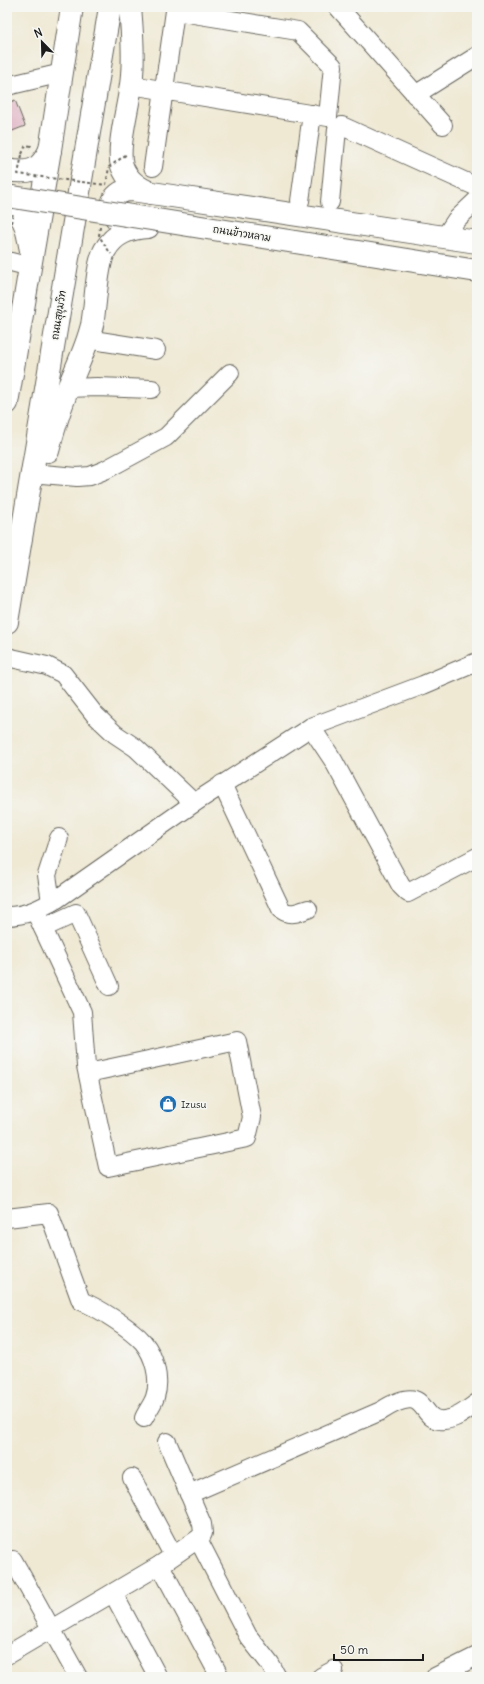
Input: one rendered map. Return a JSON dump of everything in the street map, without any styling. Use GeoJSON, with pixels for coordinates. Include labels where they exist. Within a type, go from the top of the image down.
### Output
{"type":"FeatureCollection","features":[{"type":"Feature","properties":{"kind":"main road"},"geometry":{"type":"LineString","coordinates":[[7,403],[32,263],[40,151],[62,73],[72,7]]}},
{"type":"Feature","properties":{"kind":"main road","name":"ถนนสุขุมวิท"},"geometry":{"type":"LineString","coordinates":[[7,622],[110,7]]}},
{"type":"Feature","properties":{"kind":"main road"},"geometry":{"type":"LineString","coordinates":[[130,7],[132,34],[132,75],[120,153],[122,167],[130,179],[140,189],[154,194]]}},
{"type":"Feature","properties":{"kind":"main road"},"geometry":{"type":"LineString","coordinates":[[14,163],[27,172],[37,168],[43,164],[40,151]]}},
{"type":"Feature","properties":{"kind":"main road"},"geometry":{"type":"LineString","coordinates":[[7,177],[9,189],[7,196]]}},
{"type":"Feature","properties":{"kind":"main road","name":"ถนนข้าวหลาม"},"geometry":{"type":"LineString","coordinates":[[7,182],[477,256]]}},
{"type":"Feature","properties":{"kind":"main road"},"geometry":{"type":"LineString","coordinates":[[477,242],[127,190],[117,195],[112,205],[114,215],[121,222],[477,280]]}},
{"type":"Feature","properties":{"kind":"main road","name":"ถนนข้าวหลาม"},"geometry":{"type":"LineString","coordinates":[[7,196],[477,271]]}},
{"type":"Feature","properties":{"kind":"main road"},"geometry":{"type":"LineString","coordinates":[[7,209],[20,215],[25,224],[32,263]]}},
{"type":"Feature","properties":{"kind":"main road"},"geometry":{"type":"LineString","coordinates":[[11,598],[55,426],[68,388],[83,354],[92,325],[104,251],[112,240],[123,232],[135,228],[149,227]]}},
{"type":"Feature","properties":{"kind":"street"},"geometry":{"type":"LineString","coordinates":[[338,7],[443,125]]}},
{"type":"Feature","properties":{"kind":"street"},"geometry":{"type":"LineString","coordinates":[[131,85],[165,90],[328,117],[333,66],[298,31],[175,11],[165,90],[153,167]]}},
{"type":"Feature","properties":{"kind":"street"},"geometry":{"type":"LineString","coordinates":[[415,94],[477,56]]}},
{"type":"Feature","properties":{"kind":"street"},"geometry":{"type":"LineString","coordinates":[[7,86],[62,73]]}},
{"type":"Feature","properties":{"kind":"street"},"geometry":{"type":"LineString","coordinates":[[300,201],[312,114]]}},
{"type":"Feature","properties":{"kind":"street"},"geometry":{"type":"LineString","coordinates":[[330,202],[337,129],[342,126],[477,187]]}},
{"type":"Feature","properties":{"kind":"street"},"geometry":{"type":"LineString","coordinates":[[444,238],[456,220],[477,200]]}},
{"type":"Feature","properties":{"kind":"street"},"geometry":{"type":"LineString","coordinates":[[7,260],[32,263]]}},
{"type":"Feature","properties":{"kind":"street"},"geometry":{"type":"LineString","coordinates":[[87,340],[156,350]]}},
{"type":"Feature","properties":{"kind":"street"},"geometry":{"type":"LineString","coordinates":[[42,474],[77,477],[90,476],[105,470],[166,437],[230,373]]}},
{"type":"Feature","properties":{"kind":"street"},"geometry":{"type":"LineString","coordinates":[[68,388],[152,389]]}},
{"type":"Feature","properties":{"kind":"street"},"geometry":{"type":"LineString","coordinates":[[7,657],[47,666],[63,674],[95,715],[115,734],[136,748],[194,803]]}},
{"type":"Feature","properties":{"kind":"street"},"geometry":{"type":"LineString","coordinates":[[7,916],[14,916],[35,911],[51,902],[222,784],[311,727],[423,685],[477,662]]}},
{"type":"Feature","properties":{"kind":"street"},"geometry":{"type":"LineString","coordinates":[[311,727],[333,760],[401,886],[408,893],[477,857]]}},
{"type":"Feature","properties":{"kind":"street"},"geometry":{"type":"LineString","coordinates":[[222,784],[281,909],[285,913],[291,914],[308,909]]}},
{"type":"Feature","properties":{"kind":"street"},"geometry":{"type":"LineString","coordinates":[[51,902],[47,875],[59,838]]}},
{"type":"Feature","properties":{"kind":"street"},"geometry":{"type":"LineString","coordinates":[[35,911],[82,1012],[88,1073],[108,1167],[247,1138],[252,1117],[237,1040],[88,1073]]}},
{"type":"Feature","properties":{"kind":"street"},"geometry":{"type":"LineString","coordinates":[[43,928],[76,913],[109,986]]}},
{"type":"Feature","properties":{"kind":"street"},"geometry":{"type":"LineString","coordinates":[[7,1218],[49,1214],[81,1302],[94,1306],[142,1341],[153,1360],[158,1378],[156,1396],[144,1418]]}},
{"type":"Feature","properties":{"kind":"street"},"geometry":{"type":"LineString","coordinates":[[189,1494],[381,1411],[393,1403],[404,1399],[412,1398],[419,1402],[431,1416],[444,1420],[467,1411],[477,1403]]}},
{"type":"Feature","properties":{"kind":"street"},"geometry":{"type":"LineString","coordinates":[[7,1655],[167,1560],[198,1539],[203,1533],[202,1524],[167,1442]]}},
{"type":"Feature","properties":{"kind":"street"},"geometry":{"type":"LineString","coordinates":[[132,1478],[220,1677]]}},
{"type":"Feature","properties":{"kind":"street"},"geometry":{"type":"LineString","coordinates":[[198,1539],[248,1636],[270,1664],[277,1677]]}},
{"type":"Feature","properties":{"kind":"street"},"geometry":{"type":"LineString","coordinates":[[13,1560],[78,1677]]}},
{"type":"Feature","properties":{"kind":"street"},"geometry":{"type":"LineString","coordinates":[[113,1593],[158,1677]]}},
{"type":"Feature","properties":{"kind":"street"},"geometry":{"type":"LineString","coordinates":[[435,1677],[477,1656]]}},
{"type":"Feature","properties":{"kind":"path"},"geometry":{"type":"LineString","coordinates":[[40,151],[26,145],[14,163],[18,174],[106,185],[109,167],[127,154]]}},
{"type":"Feature","properties":{"kind":"building"},"geometry":{"type":"Polygon","coordinates":[[[15,100],[25,126],[7,133],[7,104],[15,100]]]}},
{"type":"Feature","properties":{"kind":"place","name":"Izusu"},"geometry":{"type":"Point","coordinates":[168,1104]}}]}
